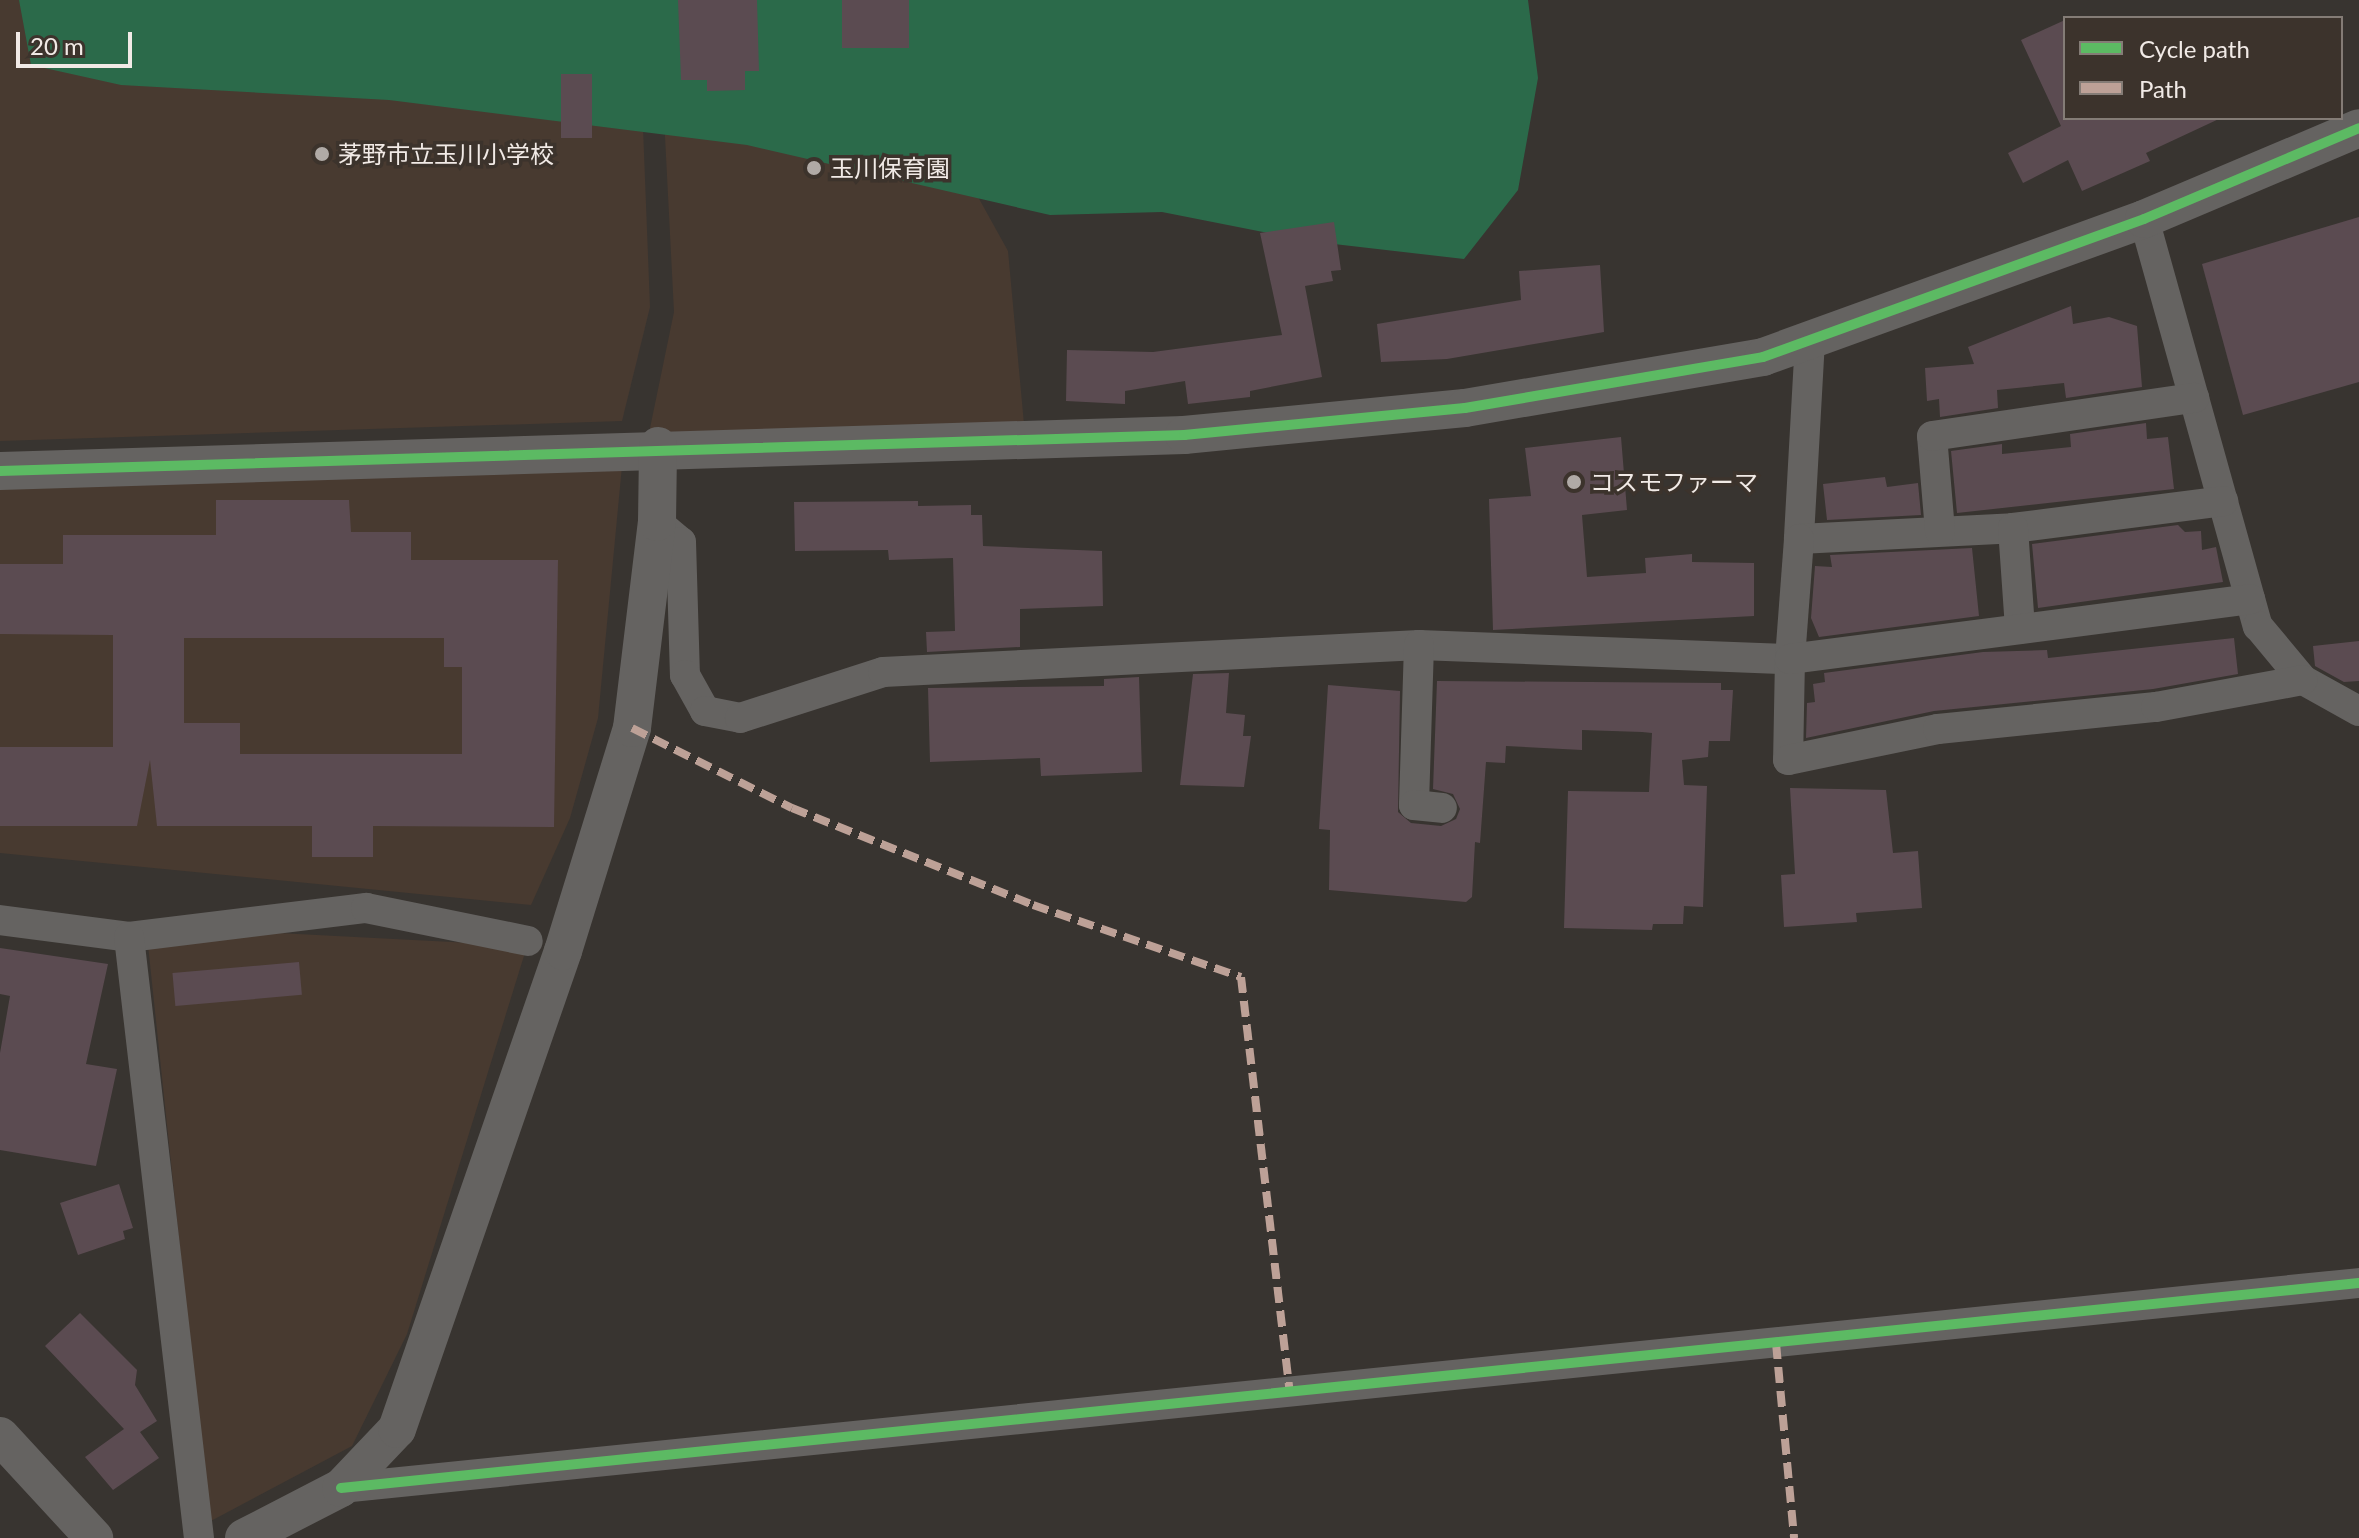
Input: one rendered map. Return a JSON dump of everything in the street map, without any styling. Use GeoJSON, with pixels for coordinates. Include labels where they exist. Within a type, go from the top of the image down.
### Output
{"type":"FeatureCollection","features":[{"type":"Feature","properties":{"kind":"street"},"geometry":{"type":"LineString","coordinates":[[0,471],[658,446],[1184,435],[1465,408],[1763,357],[2144,219],[2359,128]]}},
{"type":"Feature","properties":{"kind":"street"},"geometry":{"type":"LineString","coordinates":[[2144,219],[2258,626],[2303,680],[2359,711]]}},
{"type":"Feature","properties":{"kind":"street"},"geometry":{"type":"LineString","coordinates":[[1810,340],[1790,659],[1788,760],[1938,729],[2156,707],[2303,680]]}},
{"type":"Feature","properties":{"kind":"street"},"geometry":{"type":"LineString","coordinates":[[1940,531],[1932,436],[2194,398]]}},
{"type":"Feature","properties":{"kind":"street"},"geometry":{"type":"LineString","coordinates":[[244,1538],[341,1488],[397,1429],[563,951],[632,728],[657,522],[658,446]]}},
{"type":"Feature","properties":{"kind":"street"},"geometry":{"type":"LineString","coordinates":[[1799,539],[2013,528],[2223,501]]}},
{"type":"Feature","properties":{"kind":"street"},"geometry":{"type":"LineString","coordinates":[[657,522],[681,542],[685,675],[705,711],[740,718],[883,672],[1419,645],[1790,659],[2250,599]]}},
{"type":"Feature","properties":{"kind":"street"},"geometry":{"type":"LineString","coordinates":[[2013,528],[2020,629]]}},
{"type":"Feature","properties":{"kind":"street"},"geometry":{"type":"LineString","coordinates":[[1419,645],[1414,805],[1442,808]]}},
{"type":"Feature","properties":{"kind":"street"},"geometry":{"type":"LineString","coordinates":[[0,920],[129,937],[366,908],[528,941]]}},
{"type":"Feature","properties":{"kind":"street"},"geometry":{"type":"LineString","coordinates":[[129,937],[199,1538]]}},
{"type":"Feature","properties":{"kind":"street"},"geometry":{"type":"LineString","coordinates":[[341,1488],[2359,1283]]}},
{"type":"Feature","properties":{"kind":"street"},"geometry":{"type":"LineString","coordinates":[[0,1436],[94,1538]]}},
{"type":"Feature","properties":{"kind":"shaded area","name":"茅野市立玉川小学校"},"geometry":{"type":"Polygon","coordinates":[[[0,0],[638,0],[650,307],[622,421],[0,441],[0,0]]]}},
{"type":"Feature","properties":{"kind":"shaded area","name":"玉川保育園"},"geometry":{"type":"Polygon","coordinates":[[[658,0],[916,85],[1008,251],[1024,424],[649,433],[674,312],[658,0]]]}},
{"type":"Feature","properties":{"kind":"shaded area"},"geometry":{"type":"Polygon","coordinates":[[[622,466],[598,718],[570,818],[531,905],[0,853],[0,481],[622,466]]]}},
{"type":"Feature","properties":{"kind":"shaded area"},"geometry":{"type":"Polygon","coordinates":[[[146,926],[527,946],[407,1334],[352,1446],[209,1522],[146,926]]]}},
{"type":"Feature","properties":{"kind":"green space"},"geometry":{"type":"Polygon","coordinates":[[[19,0],[1528,0],[1538,78],[1518,190],[1464,259],[1308,241],[1162,212],[1050,215],[747,145],[389,100],[121,85],[31,65],[19,0]]]}},
{"type":"Feature","properties":{"kind":"building"},"geometry":{"type":"Polygon","coordinates":[[[678,0],[757,0],[759,71],[745,71],[745,90],[707,91],[707,80],[681,80],[678,0]]]}},
{"type":"Feature","properties":{"kind":"building"},"geometry":{"type":"Polygon","coordinates":[[[842,0],[909,0],[909,48],[842,48],[842,0]]]}},
{"type":"Feature","properties":{"kind":"building"},"geometry":{"type":"Polygon","coordinates":[[[2063,21],[2063,120],[2217,120],[2146,153],[2150,161],[2082,191],[2068,160],[2023,183],[2008,153],[2061,126],[2021,40],[2063,21]]]}},
{"type":"Feature","properties":{"kind":"building"},"geometry":{"type":"Polygon","coordinates":[[[561,74],[592,74],[592,138],[561,138],[561,74]]]}},
{"type":"Feature","properties":{"kind":"building"},"geometry":{"type":"Polygon","coordinates":[[[2359,217],[2359,382],[2243,415],[2202,264],[2359,217]]]}},
{"type":"Feature","properties":{"kind":"building"},"geometry":{"type":"Polygon","coordinates":[[[1334,222],[1341,270],[1331,271],[1333,281],[1305,286],[1322,377],[1250,391],[1250,397],[1188,404],[1185,381],[1125,391],[1125,404],[1066,401],[1067,350],[1153,352],[1282,335],[1260,233],[1334,222]]]}},
{"type":"Feature","properties":{"kind":"building"},"geometry":{"type":"Polygon","coordinates":[[[1600,265],[1604,332],[1447,359],[1381,362],[1377,324],[1521,300],[1519,271],[1600,265]]]}},
{"type":"Feature","properties":{"kind":"building"},"geometry":{"type":"Polygon","coordinates":[[[2071,306],[2073,324],[2109,317],[2137,326],[2142,387],[2066,398],[2064,383],[1997,390],[1998,408],[1940,417],[1939,399],[1927,401],[1925,368],[1974,364],[1968,347],[2071,306]]]}},
{"type":"Feature","properties":{"kind":"building"},"geometry":{"type":"Polygon","coordinates":[[[2146,423],[2147,439],[2168,437],[2174,489],[1957,513],[1951,451],[2002,444],[2002,454],[2071,447],[2070,434],[2146,423]]]}},
{"type":"Feature","properties":{"kind":"building"},"geometry":{"type":"Polygon","coordinates":[[[1621,437],[1627,510],[1582,515],[1587,577],[1646,573],[1645,558],[1692,554],[1692,562],[1754,563],[1754,616],[1493,630],[1489,499],[1531,496],[1525,448],[1621,437]]]}},
{"type":"Feature","properties":{"kind":"building"},"geometry":{"type":"Polygon","coordinates":[[[1885,477],[1887,487],[1918,483],[1921,515],[1827,520],[1823,484],[1885,477]]]}},
{"type":"Feature","properties":{"kind":"building"},"geometry":{"type":"Polygon","coordinates":[[[216,500],[349,500],[351,532],[411,532],[411,560],[558,560],[554,827],[373,826],[373,857],[312,857],[312,826],[157,826],[150,760],[137,826],[0,826],[0,747],[113,747],[113,635],[0,634],[0,564],[63,564],[63,535],[216,535],[216,500]],[[184,638],[184,723],[240,723],[240,754],[462,754],[462,667],[444,667],[444,638],[184,638]]]}},
{"type":"Feature","properties":{"kind":"building"},"geometry":{"type":"Polygon","coordinates":[[[918,501],[918,506],[971,505],[971,515],[982,515],[983,546],[1102,551],[1103,606],[1020,609],[1020,647],[927,652],[926,632],[955,631],[953,558],[889,560],[888,550],[795,551],[794,502],[918,501]]]}},
{"type":"Feature","properties":{"kind":"building"},"geometry":{"type":"Polygon","coordinates":[[[2178,525],[2185,532],[2201,531],[2202,550],[2216,547],[2223,582],[2038,608],[2032,544],[2178,525]]]}},
{"type":"Feature","properties":{"kind":"building"},"geometry":{"type":"Polygon","coordinates":[[[1972,548],[1979,616],[1819,637],[1811,618],[1815,566],[1832,567],[1830,555],[1972,548]]]}},
{"type":"Feature","properties":{"kind":"building"},"geometry":{"type":"Polygon","coordinates":[[[2234,638],[2238,674],[2153,689],[1934,711],[1806,738],[1807,703],[1815,702],[1813,684],[1825,682],[1824,673],[1983,652],[2047,650],[2048,658],[2234,638]]]}},
{"type":"Feature","properties":{"kind":"building"},"geometry":{"type":"Polygon","coordinates":[[[2359,641],[2359,681],[2344,682],[2315,666],[2313,646],[2359,641]]]}},
{"type":"Feature","properties":{"kind":"building"},"geometry":{"type":"Polygon","coordinates":[[[1229,673],[1226,713],[1245,715],[1243,736],[1251,736],[1244,787],[1180,785],[1193,674],[1229,673]]]}},
{"type":"Feature","properties":{"kind":"building"},"geometry":{"type":"Polygon","coordinates":[[[1139,677],[1142,772],[1041,776],[1040,758],[930,762],[928,688],[1104,686],[1104,679],[1139,677]]]}},
{"type":"Feature","properties":{"kind":"building"},"geometry":{"type":"Polygon","coordinates":[[[1437,681],[1721,683],[1721,690],[1733,690],[1730,741],[1709,741],[1708,757],[1682,760],[1684,785],[1707,786],[1703,907],[1684,906],[1683,924],[1653,924],[1652,930],[1564,928],[1568,791],[1649,792],[1652,733],[1642,732],[1582,730],[1582,750],[1506,746],[1505,763],[1486,762],[1480,843],[1475,842],[1472,897],[1466,902],[1329,890],[1330,830],[1319,829],[1328,685],[1400,691],[1398,812],[1411,823],[1441,826],[1456,819],[1460,809],[1453,794],[1433,789],[1437,681]]]}},
{"type":"Feature","properties":{"kind":"building"},"geometry":{"type":"Polygon","coordinates":[[[1790,788],[1886,790],[1893,853],[1918,851],[1922,908],[1856,913],[1857,922],[1784,927],[1781,875],[1795,874],[1790,788]]]}},
{"type":"Feature","properties":{"kind":"building"},"geometry":{"type":"Polygon","coordinates":[[[0,948],[108,964],[86,1064],[117,1069],[96,1166],[0,1150],[0,1053],[10,996],[0,994],[0,948]]]}},
{"type":"Feature","properties":{"kind":"building"},"geometry":{"type":"Polygon","coordinates":[[[299,962],[302,995],[175,1006],[172,973],[299,962]]]}},
{"type":"Feature","properties":{"kind":"building"},"geometry":{"type":"Polygon","coordinates":[[[119,1184],[133,1228],[123,1231],[125,1239],[78,1255],[60,1203],[119,1184]]]}},
{"type":"Feature","properties":{"kind":"building"},"geometry":{"type":"Polygon","coordinates":[[[80,1313],[137,1370],[135,1385],[157,1421],[140,1432],[159,1458],[113,1490],[85,1457],[124,1429],[45,1346],[80,1313]]]}},
{"type":"Feature","properties":{"kind":"marked path"},"geometry":{"type":"LineString","coordinates":[[632,728],[792,808],[1033,905],[1241,977],[1290,1393]]}},
{"type":"Feature","properties":{"kind":"marked path"},"geometry":{"type":"LineString","coordinates":[[1776,1343],[1794,1538]]}},
{"type":"Feature","properties":{"kind":"cycle path"},"geometry":{"type":"LineString","coordinates":[[0,471],[1184,435],[1465,408],[1763,357],[2144,219],[2359,128]]}},
{"type":"Feature","properties":{"kind":"cycle path"},"geometry":{"type":"LineString","coordinates":[[341,1488],[2359,1283]]}},
{"type":"Feature","properties":{"kind":"place","name":"茅野市立玉川小学校"},"geometry":{"type":"Point","coordinates":[322,154]}},
{"type":"Feature","properties":{"kind":"place","name":"玉川保育園"},"geometry":{"type":"Point","coordinates":[814,168]}},
{"type":"Feature","properties":{"kind":"place","name":"コスモファーマ"},"geometry":{"type":"Point","coordinates":[1574,482]}}]}
